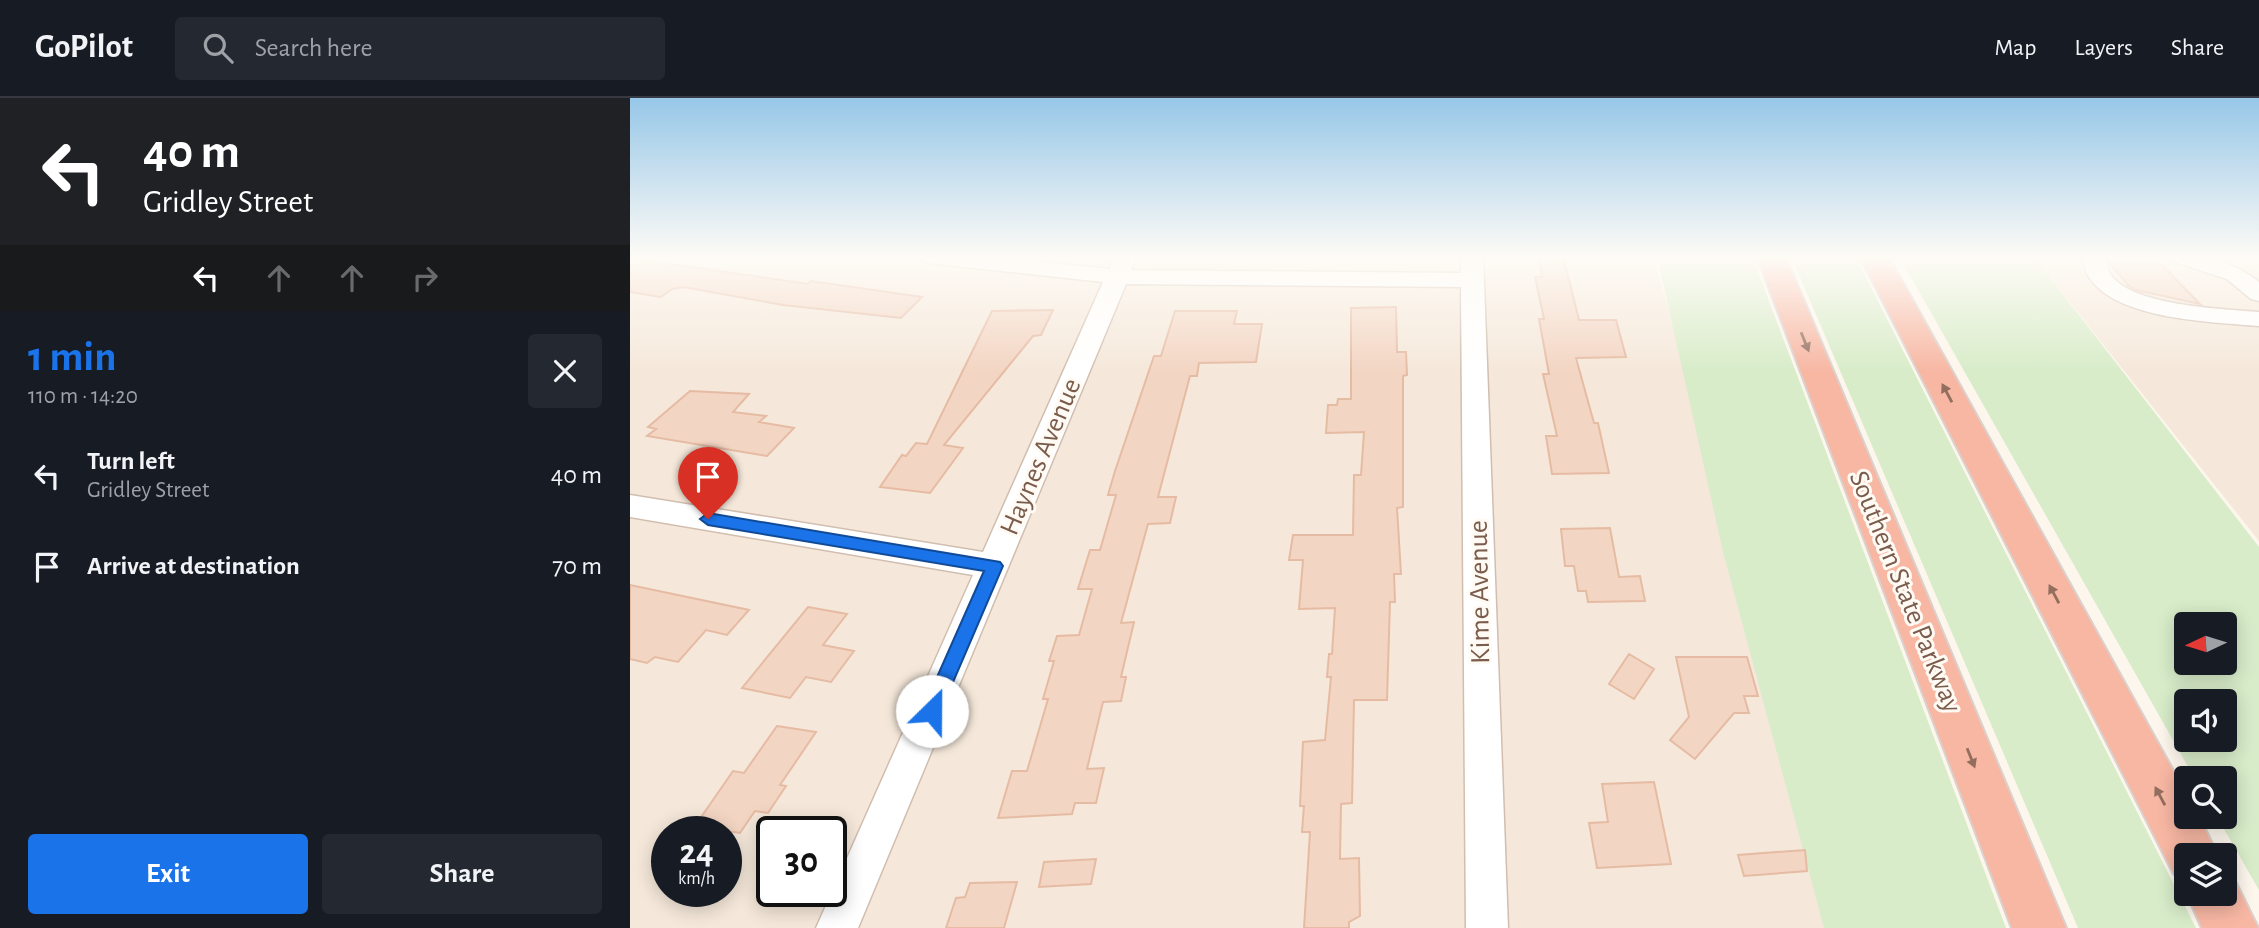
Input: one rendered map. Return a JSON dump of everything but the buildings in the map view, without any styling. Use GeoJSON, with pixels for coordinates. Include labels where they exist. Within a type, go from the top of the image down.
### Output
{"type":"FeatureCollection","features":[{"type":"Feature","properties":{"kind":"highway","name":"Southern State Parkway"},"geometry":{"type":"LineString","coordinates":[[1786,295],[2039,928]]}},
{"type":"Feature","properties":{"kind":"highway"},"geometry":{"type":"LineString","coordinates":[[1895,295],[2185,843]]}},
{"type":"Feature","properties":{"kind":"highway"},"geometry":{"type":"LineString","coordinates":[[2219,906],[2231,928]]}},
{"type":"Feature","properties":{"kind":"street","name":"Haynes Avenue"},"geometry":{"type":"LineString","coordinates":[[837,928],[1110,295]]}},
{"type":"Feature","properties":{"kind":"street","name":"Kime Avenue"},"geometry":{"type":"LineString","coordinates":[[1474,295],[1487,928]]}},
{"type":"Feature","properties":{"kind":"street"},"geometry":{"type":"LineString","coordinates":[[2122,295],[2140,302],[2259,319]]}},
{"type":"Feature","properties":{"kind":"street"},"geometry":{"type":"LineString","coordinates":[[630,506],[994,566]]}},
{"type":"Feature","properties":{"kind":"shaded area"},"geometry":{"type":"Polygon","coordinates":[[[630,295],[1664,295],[1851,928],[630,928],[630,295]]]}},
{"type":"Feature","properties":{"kind":"shaded area"},"geometry":{"type":"Polygon","coordinates":[[[2064,295],[2259,295],[2259,541],[2064,295]]]}},
{"type":"Feature","properties":{"kind":"green space"},"geometry":{"type":"Polygon","coordinates":[[[1666,295],[1767,295],[2006,928],[1824,928],[1723,552],[1666,295]]]}},
{"type":"Feature","properties":{"kind":"green space"},"geometry":{"type":"Polygon","coordinates":[[[1808,295],[1875,295],[2174,885],[2174,906],[2185,906],[2196,928],[2078,928],[1808,295]]]}},
{"type":"Feature","properties":{"kind":"green space"},"geometry":{"type":"Polygon","coordinates":[[[1921,295],[2063,295],[2259,547],[2259,890],[2237,852],[2237,843],[2232,843],[2224,829],[2237,829],[2237,766],[2188,766],[2180,752],[2237,752],[2237,689],[2174,689],[2174,742],[1921,295]]]}},
{"type":"Feature","properties":{"kind":"route"},"geometry":{"type":"LineString","coordinates":[[708,519],[994,566],[932,711]]}}]}
